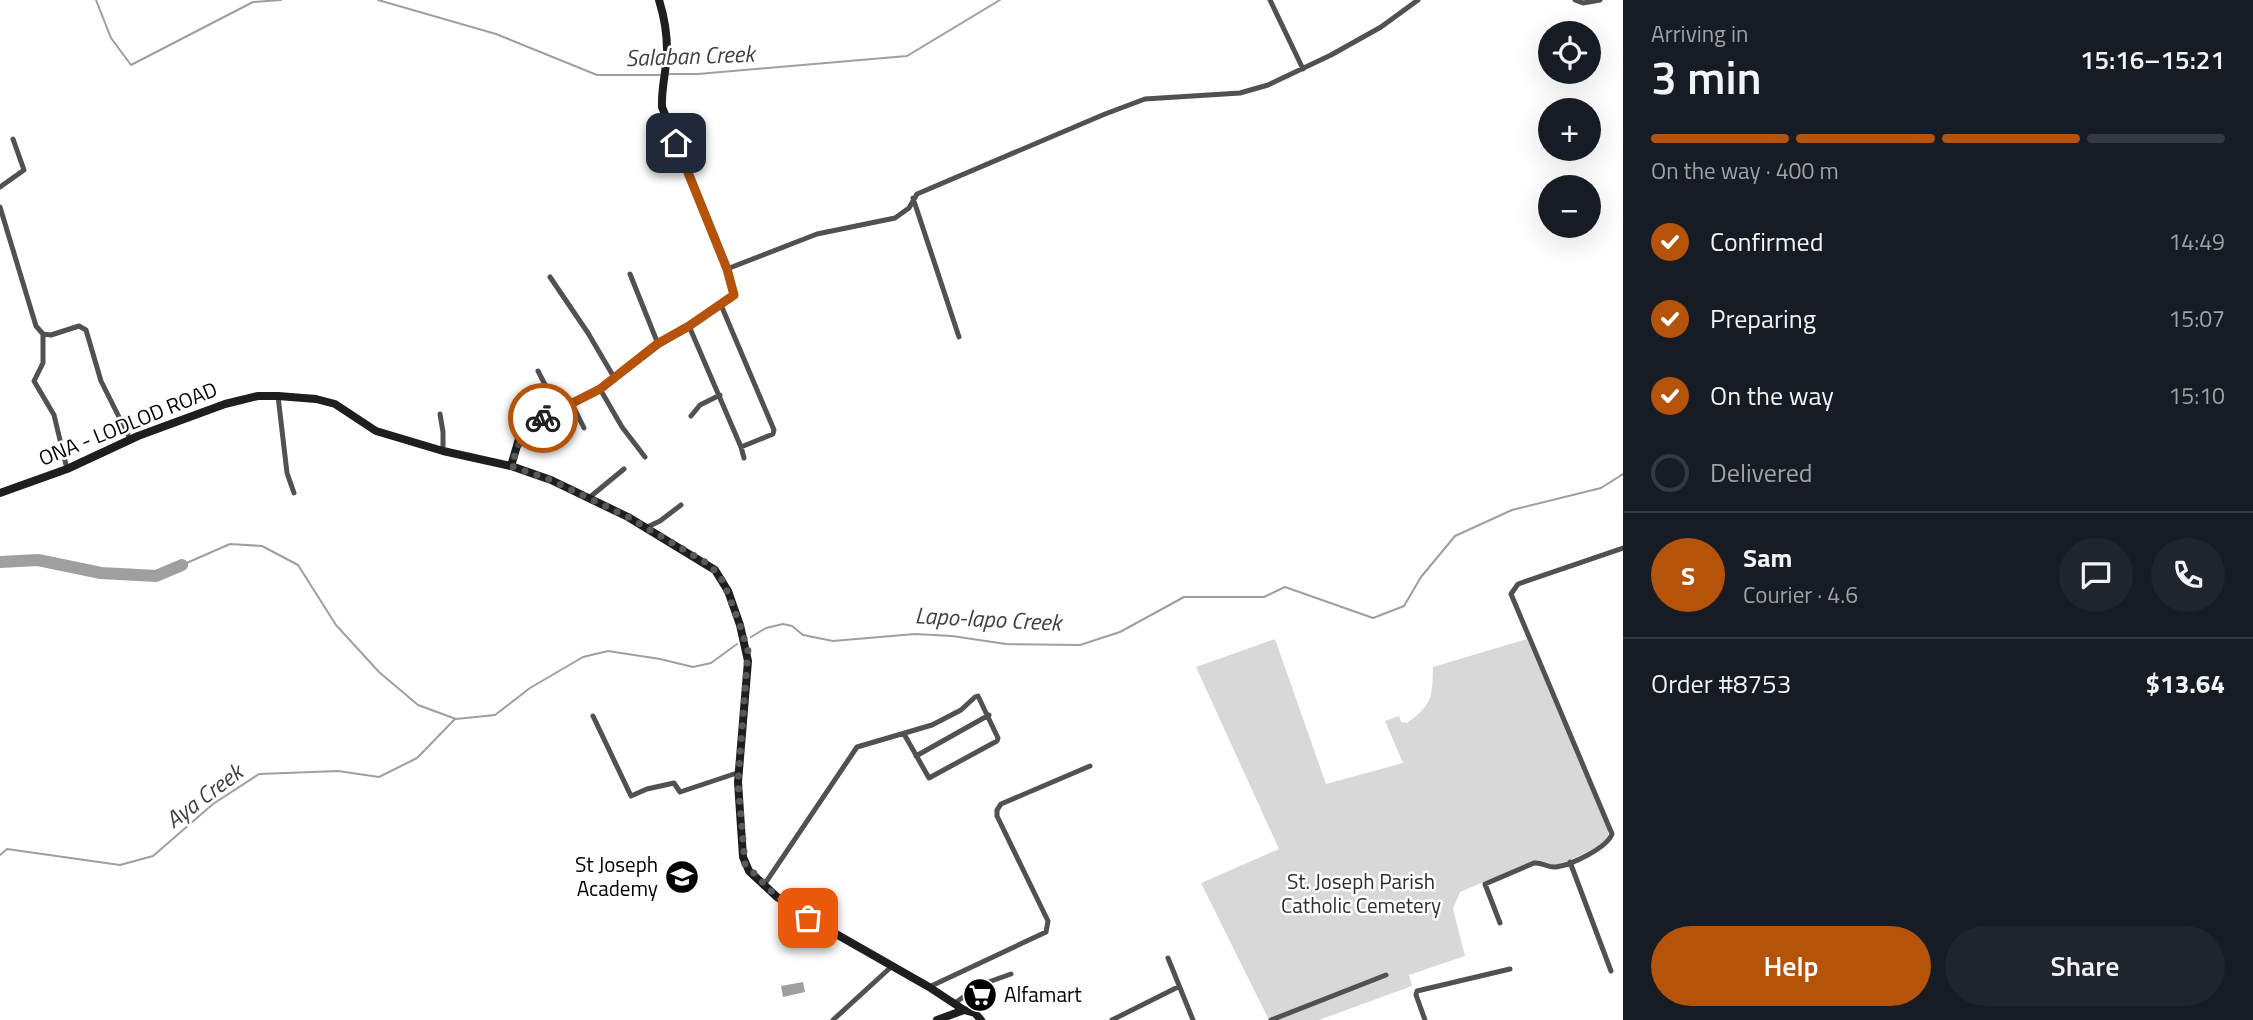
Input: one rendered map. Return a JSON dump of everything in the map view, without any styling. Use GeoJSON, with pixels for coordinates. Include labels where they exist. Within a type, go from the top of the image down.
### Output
{"type":"FeatureCollection","features":[{"type":"Feature","properties":{"kind":"main road"},"geometry":{"type":"LineString","coordinates":[[511,466],[524,430],[600,389],[657,344],[734,295],[727,269],[666,118],[662,92],[667,52],[666,32],[659,0]]}},
{"type":"Feature","properties":{"kind":"main road","name":"ONA - LODLOD ROAD"},"geometry":{"type":"LineString","coordinates":[[0,493],[67,469],[130,439],[237,400],[278,396],[316,399],[335,404],[376,430],[443,451],[511,466],[590,497],[715,570],[723,581],[748,651],[738,782],[743,857],[749,871],[777,897],[808,918],[964,1010],[975,1013],[981,1020]]}},
{"type":"Feature","properties":{"kind":"main road"},"geometry":{"type":"LineString","coordinates":[[937,1020],[964,1010]]}},
{"type":"Feature","properties":{"kind":"street"},"geometry":{"type":"LineString","coordinates":[[1270,0],[1303,69]]}},
{"type":"Feature","properties":{"kind":"street"},"geometry":{"type":"LineString","coordinates":[[727,269],[817,234],[895,218],[909,208],[917,194],[968,170],[1145,99],[1240,93],[1268,85],[1381,27],[1418,0]]}},
{"type":"Feature","properties":{"kind":"street"},"geometry":{"type":"LineString","coordinates":[[1575,0],[1600,0]]}},
{"type":"Feature","properties":{"kind":"street"},"geometry":{"type":"LineString","coordinates":[[0,187],[24,170],[13,139]]}},
{"type":"Feature","properties":{"kind":"street"},"geometry":{"type":"LineString","coordinates":[[913,198],[959,337]]}},
{"type":"Feature","properties":{"kind":"street"},"geometry":{"type":"LineString","coordinates":[[0,207],[36,326],[43,334],[43,363],[34,381],[54,415],[67,469]]}},
{"type":"Feature","properties":{"kind":"street"},"geometry":{"type":"LineString","coordinates":[[630,274],[657,344]]}},
{"type":"Feature","properties":{"kind":"street"},"geometry":{"type":"LineString","coordinates":[[550,277],[615,379]]}},
{"type":"Feature","properties":{"kind":"street"},"geometry":{"type":"LineString","coordinates":[[721,305],[774,430],[769,436],[741,447]]}},
{"type":"Feature","properties":{"kind":"street"},"geometry":{"type":"LineString","coordinates":[[689,326],[744,458]]}},
{"type":"Feature","properties":{"kind":"street"},"geometry":{"type":"LineString","coordinates":[[43,334],[51,335],[79,327],[86,330],[100,381],[130,439]]}},
{"type":"Feature","properties":{"kind":"street"},"geometry":{"type":"LineString","coordinates":[[538,371],[558,410]]}},
{"type":"Feature","properties":{"kind":"street"},"geometry":{"type":"LineString","coordinates":[[600,389],[622,427],[645,457]]}},
{"type":"Feature","properties":{"kind":"street"},"geometry":{"type":"LineString","coordinates":[[691,416],[700,405],[720,395]]}},
{"type":"Feature","properties":{"kind":"street"},"geometry":{"type":"LineString","coordinates":[[278,396],[287,473],[294,492]]}},
{"type":"Feature","properties":{"kind":"street"},"geometry":{"type":"LineString","coordinates":[[572,404],[584,428]]}},
{"type":"Feature","properties":{"kind":"street"},"geometry":{"type":"LineString","coordinates":[[440,414],[443,451]]}},
{"type":"Feature","properties":{"kind":"street"},"geometry":{"type":"LineString","coordinates":[[590,497],[624,468]]}},
{"type":"Feature","properties":{"kind":"street"},"geometry":{"type":"LineString","coordinates":[[645,528],[660,521],[681,505]]}},
{"type":"Feature","properties":{"kind":"street"},"geometry":{"type":"LineString","coordinates":[[1500,923],[1485,884],[1534,863],[1552,867],[1570,862],[1605,846],[1612,834],[1511,594],[1518,584],[1623,548]]}},
{"type":"Feature","properties":{"kind":"street"},"geometry":{"type":"LineString","coordinates":[[764,885],[857,747],[932,725],[954,714],[975,697],[981,697],[998,734],[997,741],[931,778],[926,776],[904,734]]}},
{"type":"Feature","properties":{"kind":"street"},"geometry":{"type":"LineString","coordinates":[[916,756],[989,715]]}},
{"type":"Feature","properties":{"kind":"street"},"geometry":{"type":"LineString","coordinates":[[593,716],[631,796],[674,783],[680,792],[740,772]]}},
{"type":"Feature","properties":{"kind":"street"},"geometry":{"type":"LineString","coordinates":[[929,987],[1048,929],[1048,921],[997,816],[997,810],[1001,804],[1090,766]]}},
{"type":"Feature","properties":{"kind":"street"},"geometry":{"type":"LineString","coordinates":[[1570,862],[1611,971]]}},
{"type":"Feature","properties":{"kind":"street"},"geometry":{"type":"LineString","coordinates":[[1168,958],[1193,1020]]}},
{"type":"Feature","properties":{"kind":"street"},"geometry":{"type":"LineString","coordinates":[[833,1020],[891,967]]}},
{"type":"Feature","properties":{"kind":"street"},"geometry":{"type":"LineString","coordinates":[[1425,1020],[1417,991],[1510,969]]}},
{"type":"Feature","properties":{"kind":"street"},"geometry":{"type":"LineString","coordinates":[[955,1003],[980,985],[1011,974]]}},
{"type":"Feature","properties":{"kind":"street"},"geometry":{"type":"LineString","coordinates":[[1271,1020],[1386,975]]}},
{"type":"Feature","properties":{"kind":"street"},"geometry":{"type":"LineString","coordinates":[[1112,1020],[1178,987]]}},
{"type":"Feature","properties":{"kind":"green space","name":"St. Joseph Parish Catholic Cemetery"},"geometry":{"type":"Polygon","coordinates":[[[1275,639],[1326,784],[1403,763],[1385,721],[1399,716],[1401,722],[1407,723],[1422,711],[1431,693],[1433,667],[1527,639],[1608,829],[1608,838],[1604,844],[1570,860],[1553,866],[1533,861],[1460,892],[1453,909],[1465,956],[1409,975],[1412,986],[1319,1020],[1269,1020],[1201,883],[1279,849],[1196,667],[1275,639]]]}},
{"type":"Feature","properties":{"kind":"shaded area"},"geometry":{"type":"Polygon","coordinates":[[[803,982],[805,992],[783,997],[781,986],[803,982]]]}},
{"type":"Feature","properties":{"kind":"waterway","name":"Salaban Creek"},"geometry":{"type":"LineString","coordinates":[[96,0],[111,38],[131,65],[253,2],[281,0]]}},
{"type":"Feature","properties":{"kind":"waterway","name":"Salaban Creek"},"geometry":{"type":"LineString","coordinates":[[378,0],[496,34],[597,75],[661,75]]}},
{"type":"Feature","properties":{"kind":"waterway","name":"Salaban Creek"},"geometry":{"type":"LineString","coordinates":[[667,74],[698,74],[907,56],[1000,0]]}},
{"type":"Feature","properties":{"kind":"waterway","name":"Lapo-lapo Creek"},"geometry":{"type":"LineString","coordinates":[[751,637],[766,628],[783,624],[792,626],[803,635],[833,641],[915,634],[1006,644],[1080,645],[1120,632],[1184,597],[1264,597],[1285,587],[1373,618],[1404,606],[1421,577],[1455,536],[1512,510],[1601,488],[1623,474]]}},
{"type":"Feature","properties":{"kind":"waterway","name":"Lapo-lapo Creek"},"geometry":{"type":"LineString","coordinates":[[182,565],[230,544],[262,546],[298,565],[336,625],[379,672],[418,705],[456,719],[495,715],[530,688],[583,657],[608,651],[693,667],[711,663],[737,644]]}},
{"type":"Feature","properties":{"kind":"waterway","name":"Lapo-lapo Creek"},"geometry":{"type":"LineString","coordinates":[[0,562],[38,560],[101,573],[156,576],[182,565]]}},
{"type":"Feature","properties":{"kind":"waterway","name":"Aya Creek"},"geometry":{"type":"LineString","coordinates":[[0,855],[7,849],[120,865],[153,856],[213,804],[259,774],[338,771],[379,777],[417,758],[455,719]]}},
{"type":"Feature","properties":{"kind":"way so far"},"geometry":{"type":"LineString","coordinates":[[543,418],[524,430],[511,466],[590,497],[628,517],[710,565],[723,581],[748,651],[738,782],[743,857],[749,871],[777,897],[808,918]]}},
{"type":"Feature","properties":{"kind":"place","name":"St Joseph Academy"},"geometry":{"type":"Point","coordinates":[682,877]}},
{"type":"Feature","properties":{"kind":"place","name":"Alfamart"},"geometry":{"type":"Point","coordinates":[980,995]}},
{"type":"Feature","properties":{"kind":"route"},"geometry":{"type":"LineString","coordinates":[[543,418],[600,389],[657,344],[734,295],[727,269],[676,143]]}}]}
